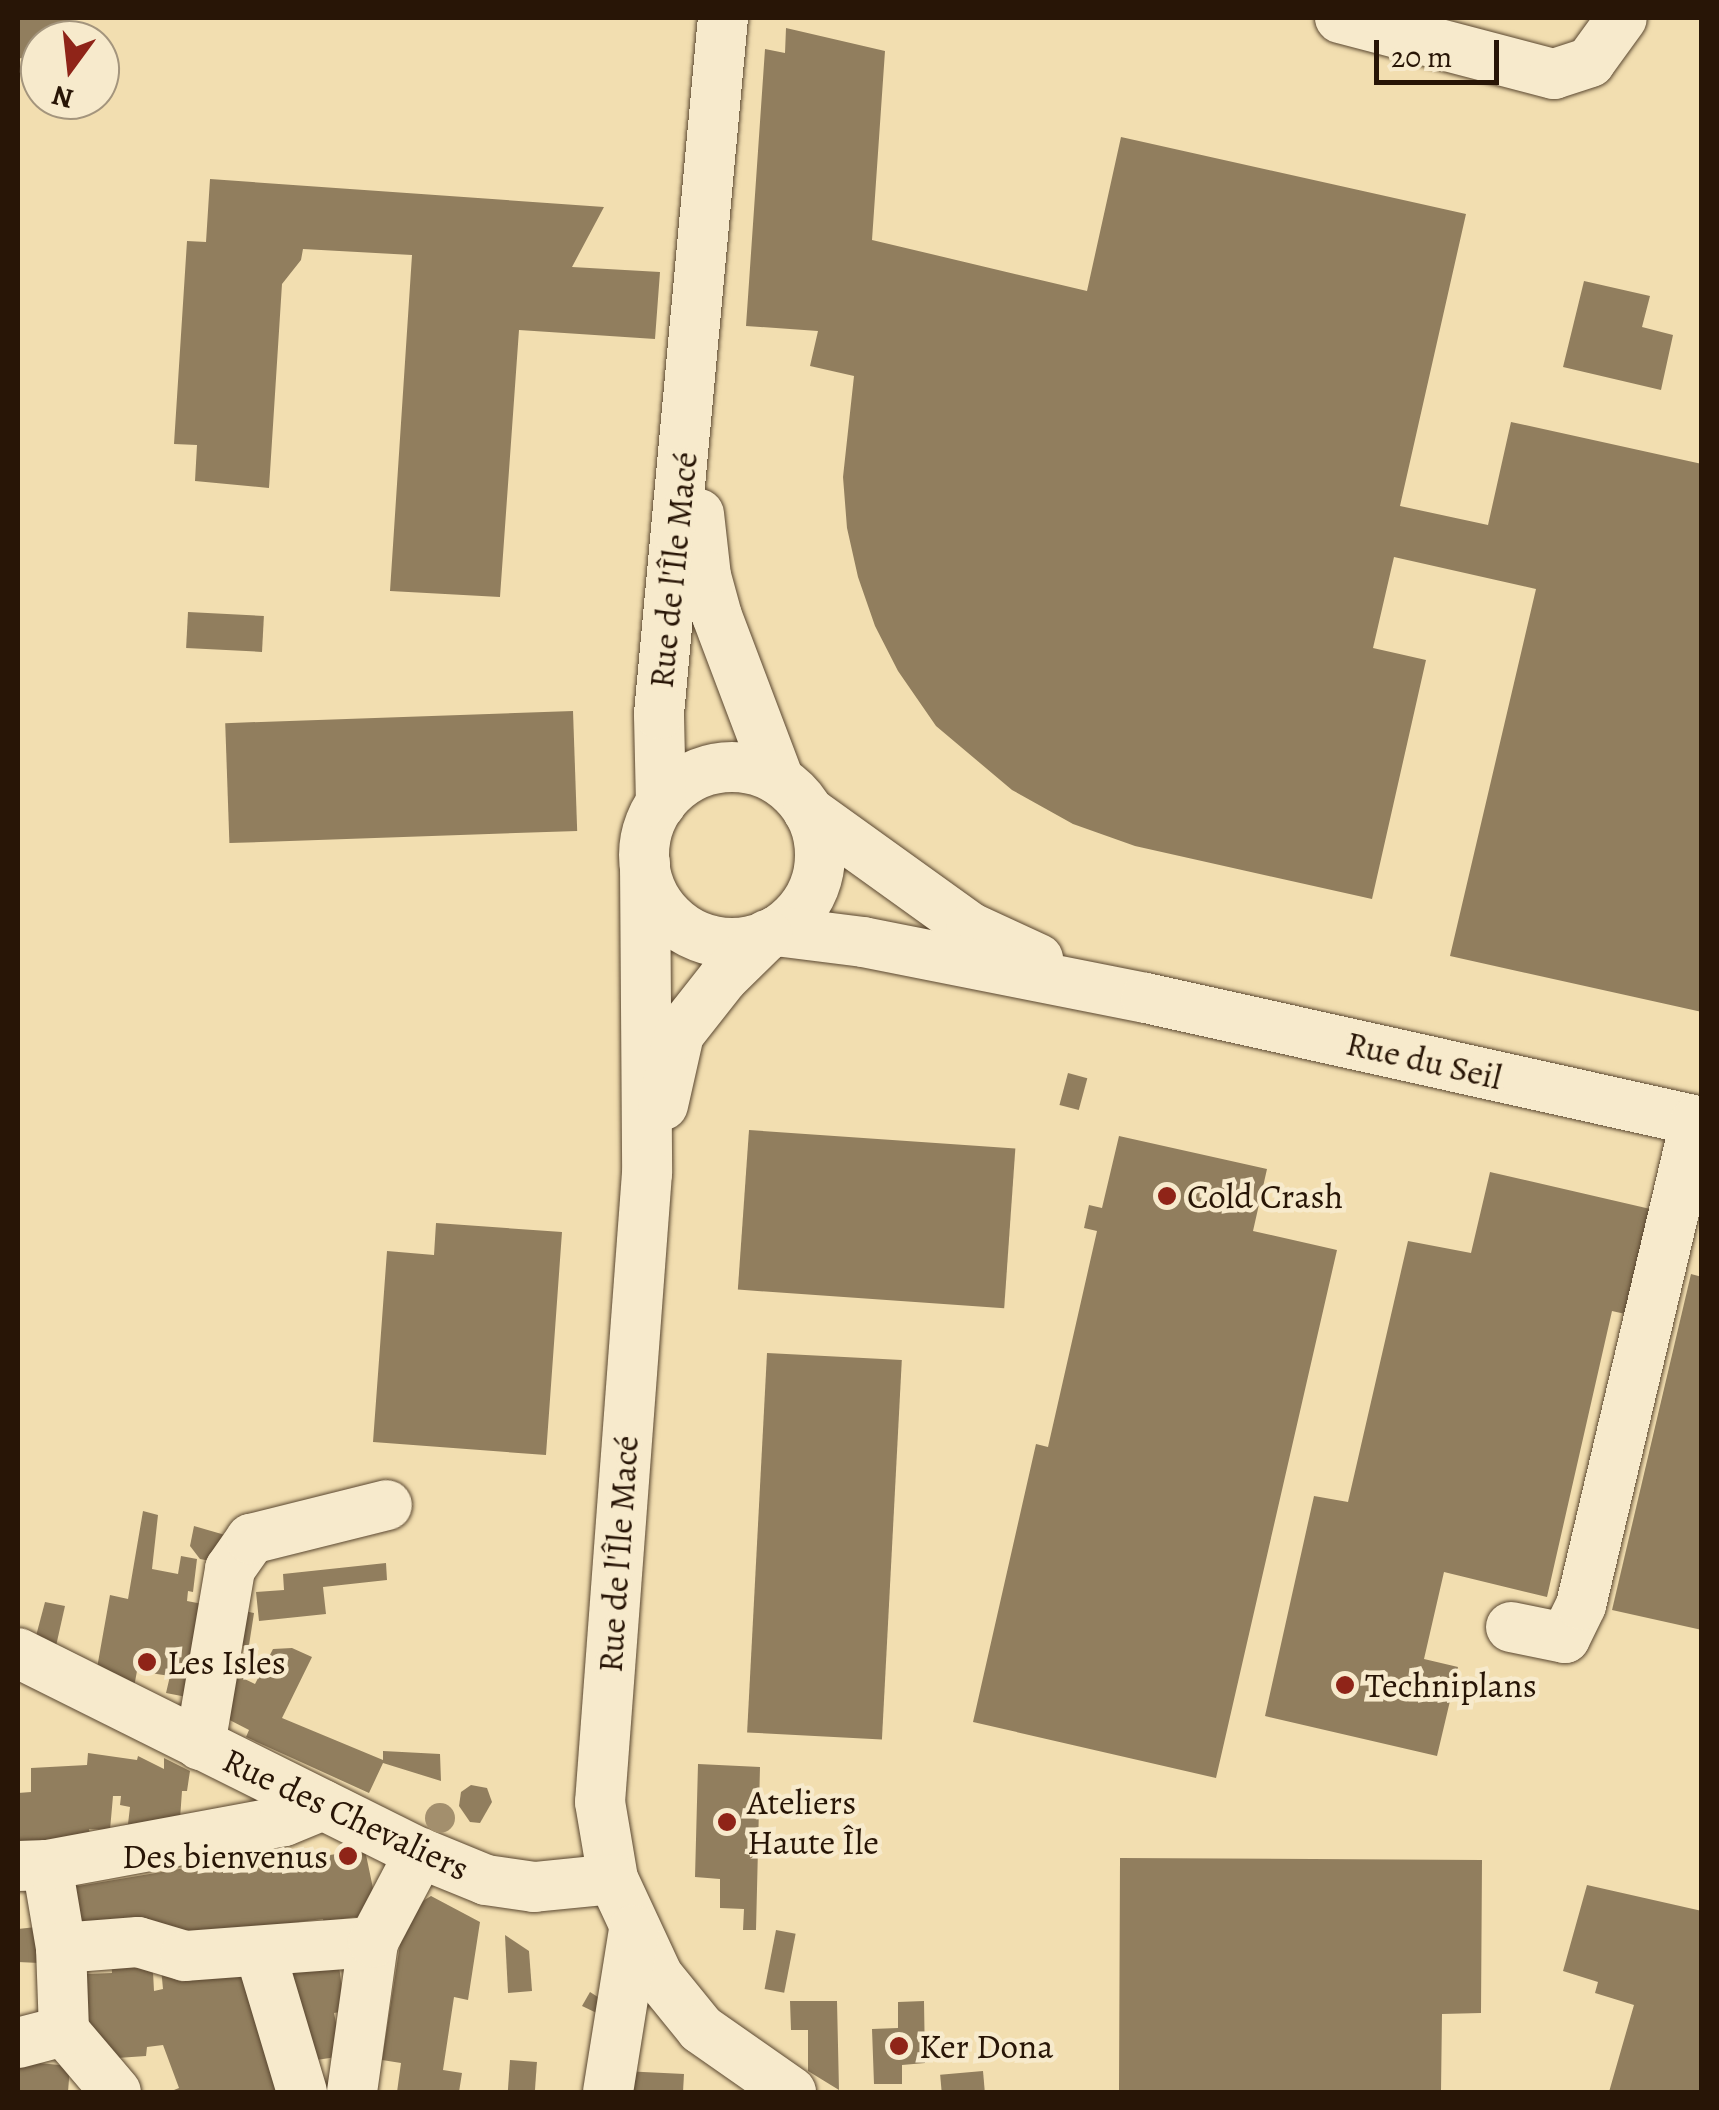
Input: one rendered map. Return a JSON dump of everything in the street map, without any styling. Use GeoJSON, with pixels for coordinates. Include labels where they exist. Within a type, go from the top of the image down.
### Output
{"type":"FeatureCollection","features":[{"type":"Feature","properties":{"kind":"street","name":"Rue de l'Île Macé"},"geometry":{"type":"LineString","coordinates":[[660,804],[659,714],[697,336],[723,18]]}},
{"type":"Feature","properties":{"kind":"street"},"geometry":{"type":"LineString","coordinates":[[1340,18],[1554,74],[1590,62],[1622,18]]}},
{"type":"Feature","properties":{"kind":"street","name":"Rue de l'Île Macé"},"geometry":{"type":"LineString","coordinates":[[697,336],[698,503],[706,576],[794,796]]}},
{"type":"Feature","properties":{"kind":"street"},"geometry":{"type":"LineString","coordinates":[[715,769],[752,770],[794,796],[820,843],[817,879],[798,913],[772,933],[720,942],[683,927],[657,899],[645,863],[648,831],[660,804],[684,782],[715,769]]}},
{"type":"Feature","properties":{"kind":"street","name":"Rue du Seil"},"geometry":{"type":"LineString","coordinates":[[794,796],[971,928],[1015,950],[1146,998]]}},
{"type":"Feature","properties":{"kind":"street","name":"Rue de l'Île Macé"},"geometry":{"type":"LineString","coordinates":[[645,863],[647,1173],[600,1802],[613,1879],[658,1976],[700,2028],[791,2092]]}},
{"type":"Feature","properties":{"kind":"street","name":"Rue de l'Île Macé"},"geometry":{"type":"LineString","coordinates":[[647,1173],[679,1034],[723,978],[772,933]]}},
{"type":"Feature","properties":{"kind":"street","name":"Rue du Seil"},"geometry":{"type":"LineString","coordinates":[[772,933],[862,942],[1146,998],[1698,1122]]}},
{"type":"Feature","properties":{"kind":"street"},"geometry":{"type":"LineString","coordinates":[[1511,1627],[1565,1638],[1580,1606],[1698,1122]]}},
{"type":"Feature","properties":{"kind":"street","name":"Rue des Chevaliers"},"geometry":{"type":"LineString","coordinates":[[200,1745],[230,1569],[250,1538],[387,1505]]}},
{"type":"Feature","properties":{"kind":"street","name":"Rue des Chevaliers"},"geometry":{"type":"LineString","coordinates":[[18,1653],[323,1805],[486,1880],[534,1886],[613,1879]]}},
{"type":"Feature","properties":{"kind":"street"},"geometry":{"type":"LineString","coordinates":[[71,2057],[61,1948],[32,1865],[284,1821],[323,1805]]}},
{"type":"Feature","properties":{"kind":"street"},"geometry":{"type":"LineString","coordinates":[[352,2092],[374,1942],[420,1852]]}},
{"type":"Feature","properties":{"kind":"street"},"geometry":{"type":"LineString","coordinates":[[608,2092],[634,1930]]}},
{"type":"Feature","properties":{"kind":"street"},"geometry":{"type":"LineString","coordinates":[[61,1948],[138,1942],[185,1956],[374,1942]]}},
{"type":"Feature","properties":{"kind":"street"},"geometry":{"type":"LineString","coordinates":[[260,1952],[302,2092]]}},
{"type":"Feature","properties":{"kind":"building"},"geometry":{"type":"Polygon","coordinates":[[[18,18],[69,18],[20,20],[18,58],[18,18]]]}},
{"type":"Feature","properties":{"kind":"building"},"geometry":{"type":"Polygon","coordinates":[[[786,28],[885,51],[872,240],[1087,291],[1121,137],[1466,214],[1400,506],[1488,525],[1511,422],[1702,464],[1702,1012],[1450,956],[1536,589],[1394,557],[1373,648],[1426,660],[1372,899],[1135,846],[1073,824],[1012,790],[936,726],[898,671],[875,626],[858,577],[847,528],[843,477],[854,376],[810,366],[818,331],[746,326],[765,49],[785,53],[786,28]]]}},
{"type":"Feature","properties":{"kind":"building"},"geometry":{"type":"Polygon","coordinates":[[[210,179],[604,207],[572,267],[660,272],[655,339],[519,330],[500,597],[390,591],[412,255],[303,249],[301,260],[282,284],[269,488],[195,481],[197,445],[174,444],[187,241],[206,242],[210,179]]]}},
{"type":"Feature","properties":{"kind":"building"},"geometry":{"type":"Polygon","coordinates":[[[1584,281],[1650,296],[1642,327],[1673,335],[1661,390],[1563,367],[1584,281]]]}},
{"type":"Feature","properties":{"kind":"building"},"geometry":{"type":"Polygon","coordinates":[[[188,612],[264,616],[262,652],[186,648],[188,612]]]}},
{"type":"Feature","properties":{"kind":"building"},"geometry":{"type":"Polygon","coordinates":[[[573,711],[577,831],[229,843],[225,723],[573,711]]]}},
{"type":"Feature","properties":{"kind":"building"},"geometry":{"type":"Polygon","coordinates":[[[1068,1073],[1087,1078],[1079,1110],[1059,1105],[1068,1073]]]}},
{"type":"Feature","properties":{"kind":"building"},"geometry":{"type":"Polygon","coordinates":[[[749,1130],[1015,1149],[1004,1308],[738,1290],[749,1130]]]}},
{"type":"Feature","properties":{"kind":"building"},"geometry":{"type":"Polygon","coordinates":[[[1119,1136],[1267,1169],[1253,1231],[1337,1250],[1216,1778],[973,1722],[1036,1444],[1048,1447],[1097,1231],[1084,1228],[1089,1205],[1102,1208],[1119,1136]]]}},
{"type":"Feature","properties":{"kind":"building"},"geometry":{"type":"Polygon","coordinates":[[[1490,1172],[1659,1211],[1634,1316],[1612,1311],[1547,1597],[1444,1572],[1424,1659],[1458,1667],[1437,1756],[1265,1716],[1314,1496],[1348,1502],[1408,1241],[1471,1253],[1490,1172]]]}},
{"type":"Feature","properties":{"kind":"building"},"geometry":{"type":"Polygon","coordinates":[[[436,1223],[562,1232],[546,1455],[373,1442],[387,1251],[434,1255],[436,1223]]]}},
{"type":"Feature","properties":{"kind":"building"},"geometry":{"type":"Polygon","coordinates":[[[1691,1274],[1702,1277],[1702,1630],[1612,1610],[1691,1274]]]}},
{"type":"Feature","properties":{"kind":"building"},"geometry":{"type":"Polygon","coordinates":[[[767,1353],[902,1360],[882,1740],[747,1732],[767,1353]]]}},
{"type":"Feature","properties":{"kind":"building"},"geometry":{"type":"Polygon","coordinates":[[[143,1511],[158,1515],[152,1569],[178,1574],[181,1556],[197,1559],[193,1592],[188,1591],[187,1601],[213,1606],[197,1699],[166,1693],[170,1676],[137,1671],[134,1687],[97,1668],[110,1595],[128,1599],[143,1511]]]}},
{"type":"Feature","properties":{"kind":"building"},"geometry":{"type":"Polygon","coordinates":[[[194,1526],[225,1535],[221,1563],[200,1559],[190,1546],[194,1526]]]}},
{"type":"Feature","properties":{"kind":"building"},"geometry":{"type":"Polygon","coordinates":[[[386,1563],[387,1580],[323,1587],[326,1614],[259,1621],[256,1592],[284,1590],[283,1574],[386,1563]]]}},
{"type":"Feature","properties":{"kind":"building"},"geometry":{"type":"Polygon","coordinates":[[[45,1602],[65,1606],[56,1646],[36,1636],[45,1602]]]}},
{"type":"Feature","properties":{"kind":"building"},"geometry":{"type":"Polygon","coordinates":[[[234,1609],[254,1613],[249,1645],[228,1649],[234,1609]]]}},
{"type":"Feature","properties":{"kind":"building"},"geometry":{"type":"Polygon","coordinates":[[[292,1648],[312,1657],[282,1718],[383,1760],[383,1751],[440,1754],[441,1781],[383,1763],[369,1793],[246,1737],[249,1730],[218,1714],[224,1669],[255,1684],[273,1649],[292,1648]]]}},
{"type":"Feature","properties":{"kind":"building"},"geometry":{"type":"Polygon","coordinates":[[[88,1753],[137,1760],[138,1756],[164,1769],[164,1758],[190,1771],[187,1791],[182,1791],[179,1833],[115,1829],[128,1824],[130,1807],[120,1805],[121,1796],[113,1796],[110,1830],[89,1829],[91,1840],[18,1842],[18,1793],[31,1792],[31,1768],[87,1765],[88,1753]]]}},
{"type":"Feature","properties":{"kind":"building","name":"Ateliers Haute Île"},"geometry":{"type":"Polygon","coordinates":[[[698,1764],[760,1767],[756,1930],[743,1930],[744,1909],[720,1908],[720,1879],[695,1877],[698,1764]]]}},
{"type":"Feature","properties":{"kind":"building"},"geometry":{"type":"Polygon","coordinates":[[[471,1785],[487,1788],[492,1802],[480,1823],[470,1822],[459,1806],[461,1792],[471,1785]]]}},
{"type":"Feature","properties":{"kind":"building"},"geometry":{"type":"Polygon","coordinates":[[[263,1845],[266,1864],[365,1850],[374,1893],[371,1915],[334,1920],[324,1927],[323,1919],[299,1922],[301,1930],[188,1941],[80,1930],[72,1887],[251,1857],[249,1847],[263,1845]]]}},
{"type":"Feature","properties":{"kind":"building"},"geometry":{"type":"Polygon","coordinates":[[[1120,1858],[1482,1860],[1481,2013],[1442,2014],[1441,2092],[1119,2092],[1120,1858]]]}},
{"type":"Feature","properties":{"kind":"building"},"geometry":{"type":"Polygon","coordinates":[[[1587,1885],[1702,1911],[1702,2092],[1609,2092],[1634,2005],[1595,1993],[1598,1982],[1563,1971],[1587,1885]]]}},
{"type":"Feature","properties":{"kind":"building"},"geometry":{"type":"Polygon","coordinates":[[[431,1896],[480,1922],[468,2000],[454,1997],[443,2070],[462,2073],[459,2092],[397,2092],[401,2063],[382,2060],[405,1912],[431,1896]]]}},
{"type":"Feature","properties":{"kind":"building"},"geometry":{"type":"Polygon","coordinates":[[[36,1927],[39,1963],[18,1962],[18,1929],[36,1927]]]}},
{"type":"Feature","properties":{"kind":"building"},"geometry":{"type":"Polygon","coordinates":[[[776,1930],[796,1934],[784,1993],[765,1989],[776,1930]]]}},
{"type":"Feature","properties":{"kind":"building"},"geometry":{"type":"Polygon","coordinates":[[[505,1935],[529,1951],[532,1991],[508,1993],[505,1935]]]}},
{"type":"Feature","properties":{"kind":"building"},"geometry":{"type":"Polygon","coordinates":[[[111,1955],[153,1972],[154,1991],[163,1989],[161,1968],[231,1969],[251,1984],[287,2092],[169,2092],[179,2088],[163,2045],[147,2047],[146,2056],[103,2059],[89,2051],[85,1974],[112,1973],[111,1955]]]}},
{"type":"Feature","properties":{"kind":"building"},"geometry":{"type":"Polygon","coordinates":[[[339,1966],[345,2011],[334,2013],[343,2056],[303,2062],[287,1973],[339,1966]]]}},
{"type":"Feature","properties":{"kind":"building"},"geometry":{"type":"Polygon","coordinates":[[[590,1992],[604,2001],[603,2016],[582,2006],[590,1992]]]}},
{"type":"Feature","properties":{"kind":"building"},"geometry":{"type":"Polygon","coordinates":[[[790,2001],[837,2001],[839,2090],[808,2071],[808,2030],[791,2030],[790,2001]]]}},
{"type":"Feature","properties":{"kind":"building","name":"Ker Dona"},"geometry":{"type":"Polygon","coordinates":[[[924,2001],[925,2063],[902,2065],[902,2084],[874,2084],[872,2029],[898,2028],[898,2002],[924,2001]]]}},
{"type":"Feature","properties":{"kind":"building"},"geometry":{"type":"Polygon","coordinates":[[[510,2060],[537,2062],[535,2092],[508,2092],[510,2060]]]}},
{"type":"Feature","properties":{"kind":"building"},"geometry":{"type":"Polygon","coordinates":[[[18,2061],[70,2066],[68,2092],[18,2092],[18,2061]]]}},
{"type":"Feature","properties":{"kind":"building"},"geometry":{"type":"Polygon","coordinates":[[[623,2071],[684,2074],[683,2092],[621,2092],[623,2071]]]}},
{"type":"Feature","properties":{"kind":"building"},"geometry":{"type":"Polygon","coordinates":[[[983,2071],[985,2092],[942,2092],[940,2075],[983,2071]]]}},
{"type":"Feature","properties":{"kind":"place","name":"Cold Crash"},"geometry":{"type":"Point","coordinates":[1167,1196]}},
{"type":"Feature","properties":{"kind":"place","name":"Les Isles"},"geometry":{"type":"Point","coordinates":[147,1662]}},
{"type":"Feature","properties":{"kind":"place","name":"Techniplans"},"geometry":{"type":"Point","coordinates":[1345,1685]}},
{"type":"Feature","properties":{"kind":"place","name":"Ateliers Haute Île"},"geometry":{"type":"Point","coordinates":[727,1822]}},
{"type":"Feature","properties":{"kind":"place","name":"Des bienvenus"},"geometry":{"type":"Point","coordinates":[348,1856]}},
{"type":"Feature","properties":{"kind":"place","name":"Ker Dona"},"geometry":{"type":"Point","coordinates":[899,2046]}}]}
